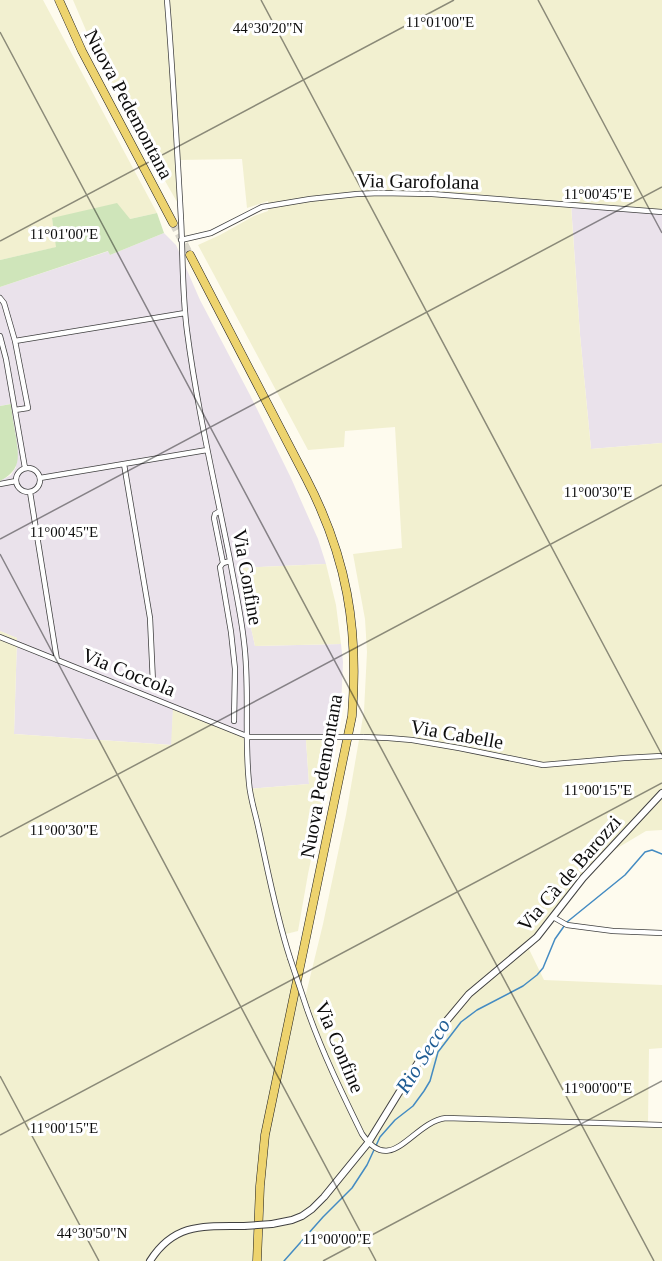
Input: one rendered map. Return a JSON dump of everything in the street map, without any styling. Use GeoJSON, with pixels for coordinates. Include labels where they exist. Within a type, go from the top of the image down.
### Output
{"type":"FeatureCollection","features":[{"type":"Feature","properties":{"kind":"main road","name":"Nuova Pedemontana"},"geometry":{"type":"LineString","coordinates":[[57,0],[173,223]]}},
{"type":"Feature","properties":{"kind":"main road"},"geometry":{"type":"LineString","coordinates":[[64,0],[95,67],[104,93]]}},
{"type":"Feature","properties":{"kind":"main road","name":"Nuova Pedemontana"},"geometry":{"type":"LineString","coordinates":[[190,255],[323,512],[335,544],[346,585],[354,635],[355,679],[352,716],[267,1126],[260,1186],[257,1261]]}},
{"type":"Feature","properties":{"kind":"street","name":"Via Confine"},"geometry":{"type":"LineString","coordinates":[[167,0],[174,84],[185,313],[207,450],[245,643],[249,785],[272,895],[316,1036],[362,1134],[369,1144]]}},
{"type":"Feature","properties":{"kind":"street","name":"Via Garofolana"},"geometry":{"type":"LineString","coordinates":[[181,240],[211,233],[262,207],[291,201],[357,194],[442,194],[662,212]]}},
{"type":"Feature","properties":{"kind":"street"},"geometry":{"type":"LineString","coordinates":[[0,298],[4,303],[15,341],[28,408],[15,410]]}},
{"type":"Feature","properties":{"kind":"street"},"geometry":{"type":"LineString","coordinates":[[15,341],[185,313]]}},
{"type":"Feature","properties":{"kind":"street"},"geometry":{"type":"LineString","coordinates":[[0,336],[25,468]]}},
{"type":"Feature","properties":{"kind":"street"},"geometry":{"type":"LineString","coordinates":[[40,478],[207,450]]}},
{"type":"Feature","properties":{"kind":"street"},"geometry":{"type":"LineString","coordinates":[[124,464],[150,618],[153,683]]}},
{"type":"Feature","properties":{"kind":"street"},"geometry":{"type":"LineString","coordinates":[[25,468],[35,470],[40,478],[38,486],[30,492],[20,489],[16,481],[18,473],[25,468]]}},
{"type":"Feature","properties":{"kind":"street"},"geometry":{"type":"LineString","coordinates":[[0,484],[16,481]]}},
{"type":"Feature","properties":{"kind":"street"},"geometry":{"type":"LineString","coordinates":[[30,492],[57,660]]}},
{"type":"Feature","properties":{"kind":"street"},"geometry":{"type":"LineString","coordinates":[[220,511],[214,516],[223,563],[220,567],[235,669],[234,721]]}},
{"type":"Feature","properties":{"kind":"street"},"geometry":{"type":"LineString","coordinates":[[223,563],[230,561]]}},
{"type":"Feature","properties":{"kind":"street","name":"Via Coccola"},"geometry":{"type":"LineString","coordinates":[[0,637],[246,736]]}},
{"type":"Feature","properties":{"kind":"street"},"geometry":{"type":"LineString","coordinates":[[235,669],[246,669]]}},
{"type":"Feature","properties":{"kind":"street","name":"Via Cabelle"},"geometry":{"type":"LineString","coordinates":[[246,736],[255,738],[363,737],[412,740],[543,765],[662,756]]}},
{"type":"Feature","properties":{"kind":"street","name":"Via Cà de Barozzi"},"geometry":{"type":"LineString","coordinates":[[150,1261],[163,1243],[175,1234],[186,1230],[196,1227],[272,1224],[292,1220],[312,1209],[369,1144],[408,1078],[443,1025],[468,994],[537,937],[583,878],[662,792]]}},
{"type":"Feature","properties":{"kind":"street"},"geometry":{"type":"LineString","coordinates":[[553,917],[565,923],[613,931],[662,933]]}},
{"type":"Feature","properties":{"kind":"street"},"geometry":{"type":"LineString","coordinates":[[369,1144],[378,1150],[388,1151],[396,1148],[433,1122],[446,1118],[662,1125]]}},
{"type":"Feature","properties":{"kind":"shaded area"},"geometry":{"type":"Polygon","coordinates":[[[0,0],[43,0],[157,213],[130,219],[52,218],[57,247],[0,260],[0,0]]]}},
{"type":"Feature","properties":{"kind":"shaded area"},"geometry":{"type":"Polygon","coordinates":[[[73,0],[662,0],[662,211],[571,205],[591,449],[662,443],[662,830],[646,831],[594,862],[527,945],[544,980],[662,985],[662,1048],[649,1049],[648,1123],[662,1124],[662,1261],[0,1261],[0,631],[17,638],[14,734],[171,745],[173,709],[247,734],[248,789],[309,784],[306,740],[336,740],[298,931],[282,935],[305,998],[346,815],[364,711],[367,652],[365,619],[353,554],[402,548],[395,427],[345,431],[344,447],[308,450],[198,245],[268,211],[268,201],[247,208],[242,159],[178,160],[177,202],[100,63],[73,0]]]}},
{"type":"Feature","properties":{"kind":"shaded area"},"geometry":{"type":"Polygon","coordinates":[[[571,204],[662,211],[662,443],[591,449],[571,204]]]}},
{"type":"Feature","properties":{"kind":"shaded area"},"geometry":{"type":"Polygon","coordinates":[[[164,233],[176,245],[200,300],[291,478],[318,539],[326,564],[238,568],[255,646],[341,644],[343,662],[341,709],[336,740],[306,740],[309,784],[247,789],[173,709],[172,745],[14,734],[17,638],[0,631],[0,481],[11,475],[16,467],[10,404],[0,406],[0,287],[109,251],[110,255],[164,233]]]}},
{"type":"Feature","properties":{"kind":"shaded area"},"geometry":{"type":"Polygon","coordinates":[[[326,564],[336,605],[341,644],[255,646],[238,568],[326,564]]]}},
{"type":"Feature","properties":{"kind":"green space"},"geometry":{"type":"Polygon","coordinates":[[[117,203],[130,219],[157,213],[164,233],[110,255],[108,251],[0,287],[0,260],[56,247],[52,218],[117,203]]]}},
{"type":"Feature","properties":{"kind":"green space"},"geometry":{"type":"Polygon","coordinates":[[[11,404],[18,457],[12,472],[0,481],[0,406],[11,404]]]}},
{"type":"Feature","properties":{"kind":"waterway","name":"Rio Secco"},"geometry":{"type":"LineString","coordinates":[[284,1261],[352,1188],[367,1165],[380,1137],[395,1120],[413,1106],[430,1081],[438,1052],[461,1022],[477,1010],[523,986],[537,975],[543,968],[555,939],[567,922],[625,875],[645,852],[652,850],[662,854]]}},
{"type":"Feature","properties":{"kind":"tunnel"},"geometry":{"type":"LineString","coordinates":[[173,223],[190,255]]}}]}
